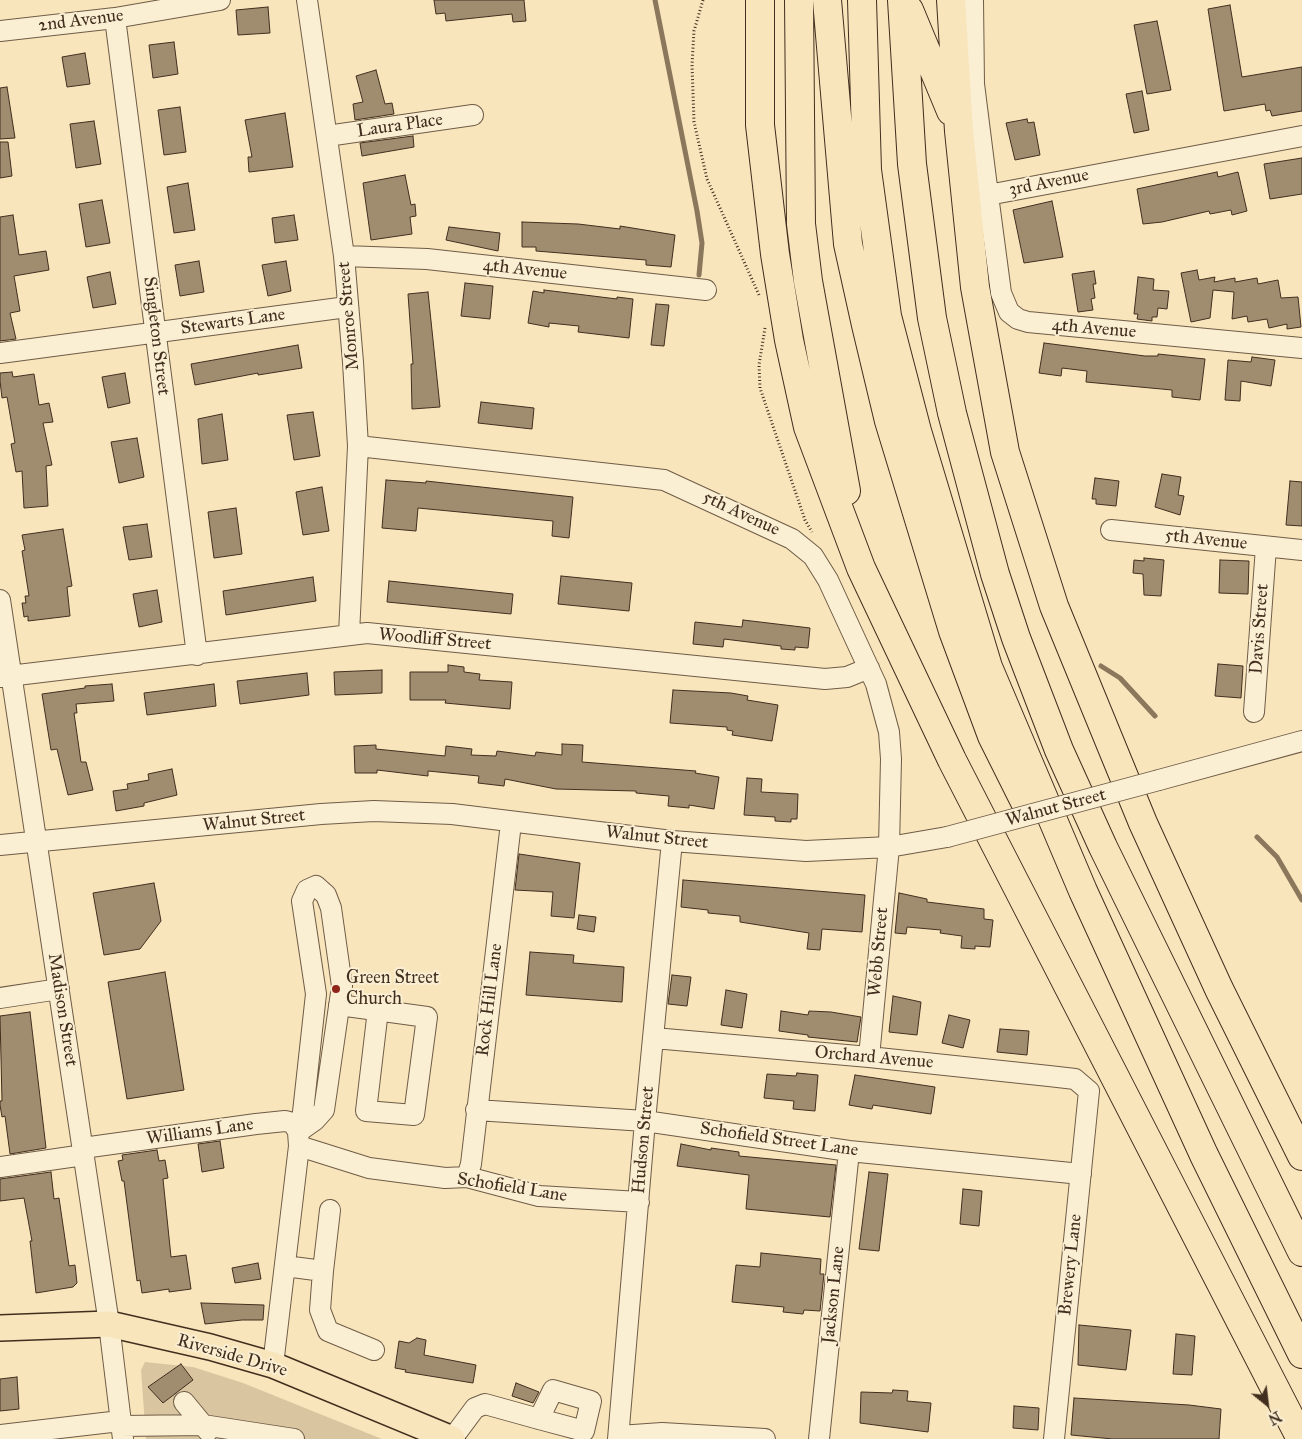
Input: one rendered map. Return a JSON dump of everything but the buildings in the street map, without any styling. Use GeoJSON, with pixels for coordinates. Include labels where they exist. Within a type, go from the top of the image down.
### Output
{"type":"FeatureCollection","features":[{"type":"Feature","properties":{"kind":"highway"},"geometry":{"type":"LineString","coordinates":[[760,0],[760,125],[775,254],[789,340],[808,427],[861,568],[961,777],[1301,1439]]}},
{"type":"Feature","properties":{"kind":"highway"},"geometry":{"type":"LineString","coordinates":[[799,0],[801,224],[808,281],[824,375],[861,568]]}},
{"type":"Feature","properties":{"kind":"highway"},"geometry":{"type":"LineString","coordinates":[[827,0],[848,244],[890,421],[970,681],[992,736],[1046,842],[1083,891]]}},
{"type":"Feature","properties":{"kind":"highway"},"geometry":{"type":"LineString","coordinates":[[862,0],[867,170],[887,316],[918,431],[988,667],[1083,891],[1204,1155],[1302,1354]]}},
{"type":"Feature","properties":{"kind":"highway"},"geometry":{"type":"LineString","coordinates":[[904,0],[959,131]]}},
{"type":"Feature","properties":{"kind":"highway"},"geometry":{"type":"LineString","coordinates":[[904,0],[912,164],[932,318],[952,413],[998,583],[1016,638],[1059,750],[1103,847],[1302,1252]]}},
{"type":"Feature","properties":{"kind":"highway"},"geometry":{"type":"LineString","coordinates":[[951,0],[959,131],[974,287],[1005,452],[1054,606],[1143,824],[1219,989],[1302,1156]]}},
{"type":"Feature","properties":{"kind":"main road","name":"Riverside Drive"},"geometry":{"type":"LineString","coordinates":[[0,1328],[109,1324],[210,1347],[273,1365],[423,1433],[452,1439]]}},
{"type":"Feature","properties":{"kind":"street","name":"2nd Avenue"},"geometry":{"type":"LineString","coordinates":[[0,31],[115,18],[220,0]]}},
{"type":"Feature","properties":{"kind":"street","name":"Monroe Street"},"geometry":{"type":"LineString","coordinates":[[307,0],[344,256],[353,362],[358,446],[349,634]]}},
{"type":"Feature","properties":{"kind":"street","name":"3rd Avenue"},"geometry":{"type":"LineString","coordinates":[[973,0],[974,84],[988,195],[1302,136]]}},
{"type":"Feature","properties":{"kind":"street","name":"Singleton Street"},"geometry":{"type":"LineString","coordinates":[[115,18],[197,655]]}},
{"type":"Feature","properties":{"kind":"street","name":"Laura Place"},"geometry":{"type":"LineString","coordinates":[[327,136],[473,115]]}},
{"type":"Feature","properties":{"kind":"street","name":"4th Avenue"},"geometry":{"type":"LineString","coordinates":[[988,195],[1001,293],[1009,312],[1018,319],[1028,322],[1302,348]]}},
{"type":"Feature","properties":{"kind":"street","name":"4th Avenue"},"geometry":{"type":"LineString","coordinates":[[344,256],[427,259],[706,290]]}},
{"type":"Feature","properties":{"kind":"street","name":"Stewarts Lane"},"geometry":{"type":"LineString","coordinates":[[0,353],[347,307]]}},
{"type":"Feature","properties":{"kind":"street","name":"5th Avenue"},"geometry":{"type":"LineString","coordinates":[[358,446],[650,478],[675,483],[775,530],[803,547],[813,556],[828,580],[882,700],[890,732],[889,848]]}},
{"type":"Feature","properties":{"kind":"street","name":"5th Avenue"},"geometry":{"type":"LineString","coordinates":[[1111,530],[1302,550]]}},
{"type":"Feature","properties":{"kind":"street","name":"Davis Street"},"geometry":{"type":"LineString","coordinates":[[1254,712],[1266,546]]}},
{"type":"Feature","properties":{"kind":"street","name":"Madison Street"},"geometry":{"type":"LineString","coordinates":[[0,600],[6,677],[37,842],[109,1324],[121,1429]]}},
{"type":"Feature","properties":{"kind":"street","name":"Woodliff Street"},"geometry":{"type":"LineString","coordinates":[[6,677],[197,655],[349,634],[387,634],[826,679],[847,677],[869,668]]}},
{"type":"Feature","properties":{"kind":"street","name":"Walnut Street"},"geometry":{"type":"LineString","coordinates":[[0,845],[312,815],[374,811],[452,814],[672,841],[806,851],[889,848],[947,837],[1302,741]]}},
{"type":"Feature","properties":{"kind":"street","name":"Rock Hill Lane"},"geometry":{"type":"LineString","coordinates":[[467,1177],[471,1164],[511,822]]}},
{"type":"Feature","properties":{"kind":"street","name":"Hudson Street"},"geometry":{"type":"LineString","coordinates":[[618,1437],[645,1121],[672,841]]}},
{"type":"Feature","properties":{"kind":"street","name":"Webb Street"},"geometry":{"type":"LineString","coordinates":[[869,1057],[889,848]]}},
{"type":"Feature","properties":{"kind":"street"},"geometry":{"type":"LineString","coordinates":[[273,1365],[299,1139],[324,1110],[342,986],[331,908],[326,895],[316,886],[307,890],[302,901],[316,994],[303,1112],[315,1120]]}},
{"type":"Feature","properties":{"kind":"street"},"geometry":{"type":"LineString","coordinates":[[0,998],[59,989]]}},
{"type":"Feature","properties":{"kind":"street"},"geometry":{"type":"LineString","coordinates":[[339,1005],[378,1010],[427,1018],[414,1115],[366,1111],[378,1010]]}},
{"type":"Feature","properties":{"kind":"street","name":"Orchard Avenue"},"geometry":{"type":"LineString","coordinates":[[654,1038],[869,1057],[1075,1079],[1089,1091]]}},
{"type":"Feature","properties":{"kind":"street","name":"Brewery Lane"},"geometry":{"type":"LineString","coordinates":[[1054,1439],[1089,1091]]}},
{"type":"Feature","properties":{"kind":"street","name":"Schofield Street Lane"},"geometry":{"type":"LineString","coordinates":[[476,1110],[645,1121],[849,1151],[1080,1174]]}},
{"type":"Feature","properties":{"kind":"street","name":"Williams Lane"},"geometry":{"type":"LineString","coordinates":[[0,1167],[83,1151],[284,1121],[293,1123],[299,1139]]}},
{"type":"Feature","properties":{"kind":"street","name":"Schofield Lane"},"geometry":{"type":"LineString","coordinates":[[299,1139],[369,1168],[445,1178],[467,1177],[539,1196],[639,1202]]}},
{"type":"Feature","properties":{"kind":"street","name":"Jackson Lane"},"geometry":{"type":"LineString","coordinates":[[819,1439],[849,1151]]}},
{"type":"Feature","properties":{"kind":"street"},"geometry":{"type":"LineString","coordinates":[[330,1210],[320,1310],[328,1331],[374,1350]]}},
{"type":"Feature","properties":{"kind":"street"},"geometry":{"type":"LineString","coordinates":[[285,1266],[323,1271]]}},
{"type":"Feature","properties":{"kind":"street"},"geometry":{"type":"LineString","coordinates":[[452,1439],[475,1408],[485,1404],[539,1419],[583,1435],[591,1401],[553,1390],[539,1419]]}},
{"type":"Feature","properties":{"kind":"street"},"geometry":{"type":"LineString","coordinates":[[184,1402],[202,1432]]}},
{"type":"Feature","properties":{"kind":"street"},"geometry":{"type":"LineString","coordinates":[[0,1435],[121,1429],[202,1432],[294,1439]]}},
{"type":"Feature","properties":{"kind":"street"},"geometry":{"type":"LineString","coordinates":[[618,1437],[662,1434],[765,1439]]}},
{"type":"Feature","properties":{"kind":"path"},"geometry":{"type":"LineString","coordinates":[[703,0],[694,31],[692,65],[694,122],[707,179],[762,303]]}},
{"type":"Feature","properties":{"kind":"path"},"geometry":{"type":"LineString","coordinates":[[765,324],[759,365],[760,388],[805,520],[816,537]]}},
{"type":"Feature","properties":{"kind":"shaded area"},"geometry":{"type":"Polygon","coordinates":[[[145,1362],[193,1367],[243,1383],[382,1439],[146,1439],[141,1370],[145,1362]]]}},
{"type":"Feature","properties":{"kind":"waterway"},"geometry":{"type":"LineString","coordinates":[[655,0],[697,211],[702,243],[699,275]]}},
{"type":"Feature","properties":{"kind":"waterway"},"geometry":{"type":"LineString","coordinates":[[1101,666],[1120,678],[1155,716]]}},
{"type":"Feature","properties":{"kind":"waterway"},"geometry":{"type":"LineString","coordinates":[[1257,837],[1277,857],[1302,900]]}},
{"type":"Feature","properties":{"kind":"place","name":"Green Street Church"},"geometry":{"type":"Point","coordinates":[336,989]}}]}
